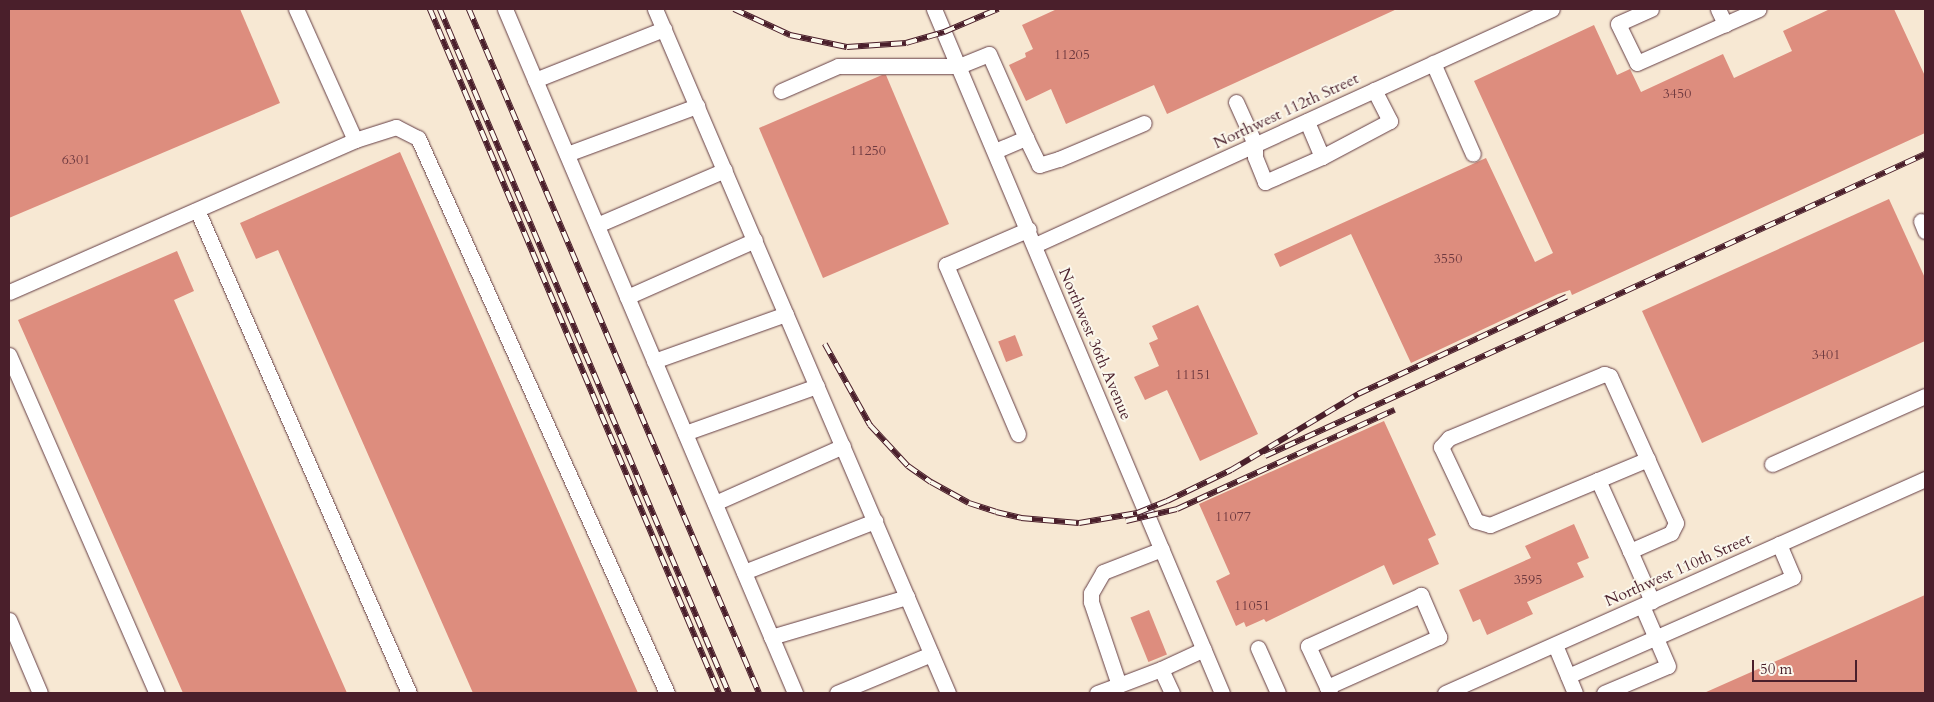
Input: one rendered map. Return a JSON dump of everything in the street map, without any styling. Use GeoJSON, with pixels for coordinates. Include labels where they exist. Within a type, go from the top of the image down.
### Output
{"type":"FeatureCollection","features":[{"type":"Feature","properties":{"kind":"street"},"geometry":{"type":"LineString","coordinates":[[296,9],[355,140]]}},
{"type":"Feature","properties":{"kind":"street"},"geometry":{"type":"LineString","coordinates":[[655,9],[948,693]]}},
{"type":"Feature","properties":{"kind":"street","name":"Northwest 36th Avenue"},"geometry":{"type":"LineString","coordinates":[[934,9],[1035,245],[1222,693]]}},
{"type":"Feature","properties":{"kind":"street","name":"Northwest 112th Street"},"geometry":{"type":"LineString","coordinates":[[1035,245],[1552,9]]}},
{"type":"Feature","properties":{"kind":"street"},"geometry":{"type":"LineString","coordinates":[[1651,9],[1618,24],[1637,63],[1759,9]]}},
{"type":"Feature","properties":{"kind":"street"},"geometry":{"type":"LineString","coordinates":[[1718,9],[1725,24]]}},
{"type":"Feature","properties":{"kind":"street"},"geometry":{"type":"LineString","coordinates":[[509,10],[535,80],[795,693]]}},
{"type":"Feature","properties":{"kind":"street"},"geometry":{"type":"LineString","coordinates":[[535,80],[664,29]]}},
{"type":"Feature","properties":{"kind":"street"},"geometry":{"type":"LineString","coordinates":[[782,91],[838,66],[959,66],[989,54],[1039,165],[1060,160],[1144,123]]}},
{"type":"Feature","properties":{"kind":"street"},"geometry":{"type":"LineString","coordinates":[[1433,63],[1473,154]]}},
{"type":"Feature","properties":{"kind":"street"},"geometry":{"type":"LineString","coordinates":[[1236,102],[1255,144],[1255,157],[1265,182],[1322,157],[1390,121],[1374,90]]}},
{"type":"Feature","properties":{"kind":"street"},"geometry":{"type":"LineString","coordinates":[[567,154],[697,106]]}},
{"type":"Feature","properties":{"kind":"street"},"geometry":{"type":"LineString","coordinates":[[1307,121],[1322,157]]}},
{"type":"Feature","properties":{"kind":"street"},"geometry":{"type":"LineString","coordinates":[[9,292],[355,140],[396,127],[418,138],[667,693]]}},
{"type":"Feature","properties":{"kind":"street"},"geometry":{"type":"LineString","coordinates":[[995,151],[1026,138]]}},
{"type":"Feature","properties":{"kind":"street"},"geometry":{"type":"LineString","coordinates":[[597,225],[725,170]]}},
{"type":"Feature","properties":{"kind":"street"},"geometry":{"type":"LineString","coordinates":[[197,210],[409,693]]}},
{"type":"Feature","properties":{"kind":"street"},"geometry":{"type":"LineString","coordinates":[[1018,434],[946,264],[1028,229]]}},
{"type":"Feature","properties":{"kind":"street"},"geometry":{"type":"LineString","coordinates":[[627,297],[755,240]]}},
{"type":"Feature","properties":{"kind":"street"},"geometry":{"type":"LineString","coordinates":[[654,361],[786,314]]}},
{"type":"Feature","properties":{"kind":"street"},"geometry":{"type":"LineString","coordinates":[[9,355],[157,693]]}},
{"type":"Feature","properties":{"kind":"street"},"geometry":{"type":"LineString","coordinates":[[1630,551],[1670,533],[1676,523],[1614,380],[1604,374],[1449,438],[1441,448],[1476,521],[1483,525],[1490,525],[1648,459]]}},
{"type":"Feature","properties":{"kind":"street"},"geometry":{"type":"LineString","coordinates":[[685,433],[817,386]]}},
{"type":"Feature","properties":{"kind":"street"},"geometry":{"type":"LineString","coordinates":[[1772,464],[1925,396]]}},
{"type":"Feature","properties":{"kind":"street"},"geometry":{"type":"LineString","coordinates":[[715,503],[843,446]]}},
{"type":"Feature","properties":{"kind":"street","name":"Northwest 110th Street"},"geometry":{"type":"LineString","coordinates":[[1446,693],[1925,479]]}},
{"type":"Feature","properties":{"kind":"street"},"geometry":{"type":"LineString","coordinates":[[1598,480],[1630,551],[1656,637],[1668,666],[1604,693]]}},
{"type":"Feature","properties":{"kind":"street"},"geometry":{"type":"LineString","coordinates":[[744,572],[875,521]]}},
{"type":"Feature","properties":{"kind":"street"},"geometry":{"type":"LineString","coordinates":[[1568,676],[1793,577],[1779,544]]}},
{"type":"Feature","properties":{"kind":"street"},"geometry":{"type":"LineString","coordinates":[[1119,685],[1091,602],[1091,593],[1103,572],[1162,549]]}},
{"type":"Feature","properties":{"kind":"street"},"geometry":{"type":"LineString","coordinates":[[1421,595],[1439,637],[1328,690],[1308,646],[1421,595]]}},
{"type":"Feature","properties":{"kind":"street"},"geometry":{"type":"LineString","coordinates":[[771,637],[907,597]]}},
{"type":"Feature","properties":{"kind":"street"},"geometry":{"type":"LineString","coordinates":[[9,620],[40,693]]}},
{"type":"Feature","properties":{"kind":"street"},"geometry":{"type":"LineString","coordinates":[[1555,644],[1575,693]]}},
{"type":"Feature","properties":{"kind":"street"},"geometry":{"type":"LineString","coordinates":[[1258,648],[1278,693]]}},
{"type":"Feature","properties":{"kind":"street"},"geometry":{"type":"LineString","coordinates":[[1097,693],[1161,669],[1204,649]]}},
{"type":"Feature","properties":{"kind":"street"},"geometry":{"type":"LineString","coordinates":[[838,693],[932,654]]}},
{"type":"Feature","properties":{"kind":"street"},"geometry":{"type":"LineString","coordinates":[[1161,669],[1172,693]]}},
{"type":"Feature","properties":{"kind":"building"},"geometry":{"type":"Polygon","coordinates":[[[9,9],[240,9],[280,103],[9,218],[9,9]]]}},
{"type":"Feature","properties":{"kind":"building"},"geometry":{"type":"Polygon","coordinates":[[[1057,9],[1397,9],[1167,114],[1154,85],[1066,124],[1051,89],[1026,101],[1009,65],[1026,57],[1025,53],[1033,49],[1022,25],[1057,9]]]}},
{"type":"Feature","properties":{"kind":"building"},"geometry":{"type":"Polygon","coordinates":[[[1830,9],[1894,9],[1925,76],[1925,133],[1572,295],[1570,290],[1558,294],[1411,363],[1351,234],[1280,267],[1274,254],[1486,158],[1535,262],[1553,253],[1474,81],[1594,25],[1617,75],[1630,69],[1641,92],[1723,54],[1734,78],[1792,51],[1783,31],[1830,9]]]}},
{"type":"Feature","properties":{"kind":"building"},"geometry":{"type":"Polygon","coordinates":[[[882,75],[886,75],[949,224],[823,278],[759,128],[882,75]]]}},
{"type":"Feature","properties":{"kind":"building"},"geometry":{"type":"Polygon","coordinates":[[[400,152],[638,693],[473,693],[278,250],[256,259],[240,223],[400,152]]]}},
{"type":"Feature","properties":{"kind":"building"},"geometry":{"type":"Polygon","coordinates":[[[1889,199],[1925,278],[1925,341],[1702,443],[1642,311],[1889,199]]]}},
{"type":"Feature","properties":{"kind":"building"},"geometry":{"type":"Polygon","coordinates":[[[177,251],[194,291],[174,300],[347,693],[183,693],[18,320],[177,251]]]}},
{"type":"Feature","properties":{"kind":"building"},"geometry":{"type":"Polygon","coordinates":[[[1198,305],[1258,434],[1200,461],[1167,390],[1145,400],[1134,377],[1159,366],[1149,343],[1158,339],[1152,326],[1198,305]]]}},
{"type":"Feature","properties":{"kind":"building"},"geometry":{"type":"Polygon","coordinates":[[[1015,335],[1023,356],[1006,362],[998,341],[1015,335]]]}},
{"type":"Feature","properties":{"kind":"building"},"geometry":{"type":"Polygon","coordinates":[[[1384,421],[1436,535],[1428,539],[1439,564],[1393,585],[1384,565],[1266,622],[1264,619],[1246,627],[1244,622],[1236,626],[1216,581],[1230,574],[1199,504],[1384,421]]]}},
{"type":"Feature","properties":{"kind":"building"},"geometry":{"type":"Polygon","coordinates":[[[1574,524],[1589,558],[1577,563],[1584,577],[1527,602],[1533,614],[1487,635],[1480,619],[1473,622],[1459,590],[1531,558],[1525,546],[1574,524]]]}},
{"type":"Feature","properties":{"kind":"building"},"geometry":{"type":"Polygon","coordinates":[[[1925,595],[1925,693],[1704,693],[1925,595]]]}},
{"type":"Feature","properties":{"kind":"building"},"geometry":{"type":"Polygon","coordinates":[[[1149,610],[1167,655],[1148,662],[1130,617],[1149,610]]]}},
{"type":"Feature","properties":{"kind":"railway"},"geometry":{"type":"LineString","coordinates":[[430,9],[719,693]]}},
{"type":"Feature","properties":{"kind":"railway"},"geometry":{"type":"LineString","coordinates":[[440,9],[729,693]]}},
{"type":"Feature","properties":{"kind":"railway"},"geometry":{"type":"LineString","coordinates":[[469,9],[759,693]]}},
{"type":"Feature","properties":{"kind":"railway"},"geometry":{"type":"LineString","coordinates":[[734,9],[790,35],[847,47],[906,43],[944,32],[998,9]]}},
{"type":"Feature","properties":{"kind":"railway"},"geometry":{"type":"LineString","coordinates":[[1265,456],[1925,154]]}},
{"type":"Feature","properties":{"kind":"railway"},"geometry":{"type":"LineString","coordinates":[[825,344],[870,425],[908,466],[931,482],[969,503],[1021,518],[1079,523],[1137,513],[1167,501],[1231,470],[1358,394],[1566,297]]}},
{"type":"Feature","properties":{"kind":"railway"},"geometry":{"type":"LineString","coordinates":[[1126,521],[1177,509],[1394,410]]}}]}
